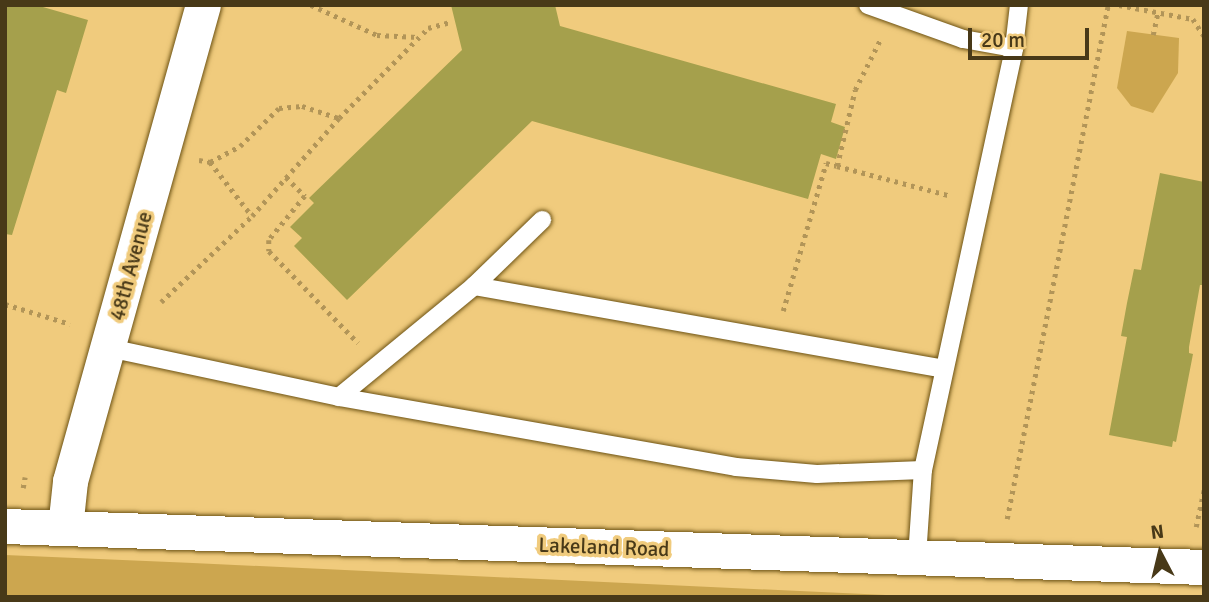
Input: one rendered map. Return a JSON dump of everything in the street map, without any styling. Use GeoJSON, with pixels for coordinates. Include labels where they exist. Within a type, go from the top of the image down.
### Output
{"type":"FeatureCollection","features":[{"type":"Feature","properties":{"kind":"street","name":"48th Avenue"},"geometry":{"type":"LineString","coordinates":[[65,528],[70,481],[203,5]]}},
{"type":"Feature","properties":{"kind":"street","name":"Lakeland Road"},"geometry":{"type":"LineString","coordinates":[[5,526],[1204,567]]}},
{"type":"Feature","properties":{"kind":"lane"},"geometry":{"type":"LineString","coordinates":[[868,5],[963,39],[1014,48]]}},
{"type":"Feature","properties":{"kind":"lane"},"geometry":{"type":"LineString","coordinates":[[917,557],[923,470],[1014,48],[1019,5]]}},
{"type":"Feature","properties":{"kind":"lane"},"geometry":{"type":"LineString","coordinates":[[339,397],[474,286],[542,220]]}},
{"type":"Feature","properties":{"kind":"lane"},"geometry":{"type":"LineString","coordinates":[[474,286],[944,369]]}},
{"type":"Feature","properties":{"kind":"lane"},"geometry":{"type":"LineString","coordinates":[[109,348],[339,397],[736,467],[817,474],[923,470]]}},
{"type":"Feature","properties":{"kind":"path"},"geometry":{"type":"LineString","coordinates":[[311,5],[377,35],[419,37]]}},
{"type":"Feature","properties":{"kind":"path"},"geometry":{"type":"LineString","coordinates":[[1007,519],[1108,5]]}},
{"type":"Feature","properties":{"kind":"path"},"geometry":{"type":"LineString","coordinates":[[1119,5],[1193,19],[1201,26],[1204,36]]}},
{"type":"Feature","properties":{"kind":"path"},"geometry":{"type":"LineString","coordinates":[[1153,35],[1157,12]]}},
{"type":"Feature","properties":{"kind":"path"},"geometry":{"type":"LineString","coordinates":[[837,166],[855,90],[893,14]]}},
{"type":"Feature","properties":{"kind":"path"},"geometry":{"type":"LineString","coordinates":[[155,307],[252,216],[339,118],[428,28],[451,22]]}},
{"type":"Feature","properties":{"kind":"path"},"geometry":{"type":"LineString","coordinates":[[198,160],[210,162],[240,146],[279,108],[302,106],[339,118]]}},
{"type":"Feature","properties":{"kind":"path"},"geometry":{"type":"LineString","coordinates":[[210,162],[252,216]]}},
{"type":"Feature","properties":{"kind":"path"},"geometry":{"type":"LineString","coordinates":[[775,339],[826,163],[980,204]]}},
{"type":"Feature","properties":{"kind":"path"},"geometry":{"type":"LineString","coordinates":[[286,177],[305,196],[269,240],[269,251],[379,364]]}},
{"type":"Feature","properties":{"kind":"path"},"geometry":{"type":"LineString","coordinates":[[5,304],[70,324]]}},
{"type":"Feature","properties":{"kind":"path"},"geometry":{"type":"LineString","coordinates":[[1196,527],[1204,489]]}},
{"type":"Feature","properties":{"kind":"shaded area"},"geometry":{"type":"Polygon","coordinates":[[[1127,31],[1179,38],[1178,73],[1153,113],[1131,106],[1117,88],[1127,31]]]}},
{"type":"Feature","properties":{"kind":"shaded area"},"geometry":{"type":"Polygon","coordinates":[[[5,555],[193,563],[929,597],[5,597],[5,555]]]}},
{"type":"Feature","properties":{"kind":"building"},"geometry":{"type":"Polygon","coordinates":[[[5,5],[36,5],[88,20],[66,93],[57,90],[12,235],[5,234],[5,5]]]}},
{"type":"Feature","properties":{"kind":"building"},"geometry":{"type":"Polygon","coordinates":[[[451,5],[555,5],[560,26],[836,104],[831,122],[845,127],[836,159],[821,154],[808,199],[532,121],[347,300],[294,246],[302,238],[290,227],[314,203],[309,198],[462,50],[451,5]]]}},
{"type":"Feature","properties":{"kind":"building"},"geometry":{"type":"Polygon","coordinates":[[[1160,173],[1204,182],[1204,285],[1200,285],[1189,347],[1189,353],[1193,354],[1176,442],[1173,441],[1172,447],[1109,435],[1127,337],[1121,336],[1127,303],[1134,269],[1141,270],[1160,173]]]}}]}
